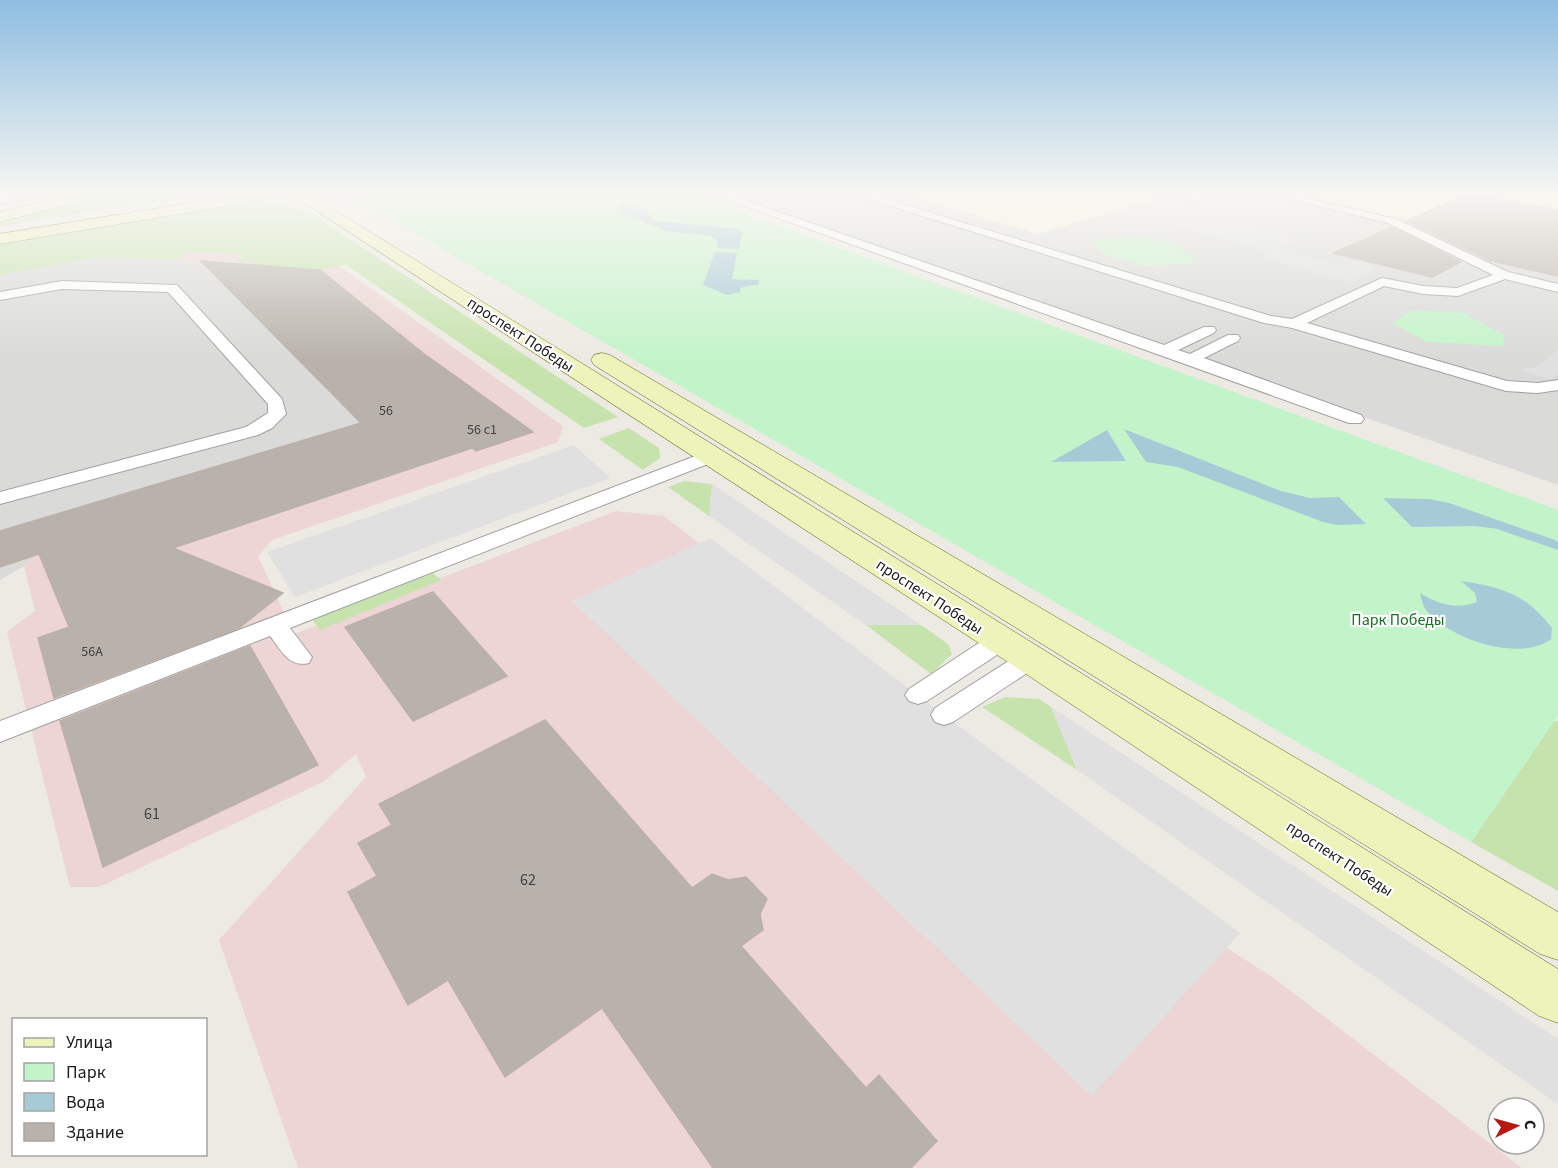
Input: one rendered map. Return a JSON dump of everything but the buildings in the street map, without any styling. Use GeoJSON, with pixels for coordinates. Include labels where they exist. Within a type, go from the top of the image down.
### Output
{"type":"FeatureCollection","features":[{"type":"Feature","properties":{"kind":"main road","name":"проспект Победы"},"geometry":{"type":"LineString","coordinates":[[387,251],[1558,998]]}},
{"type":"Feature","properties":{"kind":"main road","name":"проспект Победы"},"geometry":{"type":"LineString","coordinates":[[420,251],[1558,938]]}},
{"type":"Feature","properties":{"kind":"lane"},"geometry":{"type":"LineString","coordinates":[[878,251],[1191,359],[1355,419]]}},
{"type":"Feature","properties":{"kind":"lane"},"geometry":{"type":"LineString","coordinates":[[1034,251],[1263,323],[1294,324],[1506,386],[1538,388],[1558,385]]}},
{"type":"Feature","properties":{"kind":"lane"},"geometry":{"type":"LineString","coordinates":[[1453,251],[1504,275],[1558,288]]}},
{"type":"Feature","properties":{"kind":"lane"},"geometry":{"type":"LineString","coordinates":[[1294,324],[1382,282],[1423,290],[1458,292],[1504,275]]}},
{"type":"Feature","properties":{"kind":"lane"},"geometry":{"type":"LineString","coordinates":[[0,296],[62,285],[172,288],[276,403],[277,414],[266,424],[252,431],[0,498]]}},
{"type":"Feature","properties":{"kind":"lane"},"geometry":{"type":"LineString","coordinates":[[1164,350],[1209,330]]}},
{"type":"Feature","properties":{"kind":"lane"},"geometry":{"type":"LineString","coordinates":[[1191,359],[1233,338]]}},
{"type":"Feature","properties":{"kind":"lane"},"geometry":{"type":"LineString","coordinates":[[0,732],[275,626],[335,591],[627,489],[711,456]]}},
{"type":"Feature","properties":{"kind":"lane"},"geometry":{"type":"LineString","coordinates":[[597,483],[627,489]]}},
{"type":"Feature","properties":{"kind":"lane"},"geometry":{"type":"LineString","coordinates":[[275,626],[300,657]]}},
{"type":"Feature","properties":{"kind":"lane"},"geometry":{"type":"LineString","coordinates":[[918,695],[1015,650]]}},
{"type":"Feature","properties":{"kind":"lane"},"geometry":{"type":"LineString","coordinates":[[944,715],[1015,650]]}},
{"type":"Feature","properties":{"kind":"shaded area"},"geometry":{"type":"Polygon","coordinates":[[[172,251],[178,251],[176,261],[220,263],[272,256],[435,426],[53,542],[24,566],[0,580],[0,264],[172,251]]]}},
{"type":"Feature","properties":{"kind":"shaded area"},"geometry":{"type":"Polygon","coordinates":[[[178,251],[262,251],[254,258],[220,263],[176,261],[178,251]]]}},
{"type":"Feature","properties":{"kind":"shaded area"},"geometry":{"type":"Polygon","coordinates":[[[888,251],[1558,252],[1558,485],[888,251]]]}},
{"type":"Feature","properties":{"kind":"shaded area"},"geometry":{"type":"Polygon","coordinates":[[[1263,251],[1286,251],[1341,265],[1353,261],[1378,267],[1352,282],[1262,258],[1265,255],[1263,251]]]}},
{"type":"Feature","properties":{"kind":"shaded area"},"geometry":{"type":"Polygon","coordinates":[[[337,264],[563,426],[558,442],[272,540],[258,556],[294,634],[616,511],[664,516],[1207,935],[1275,979],[1486,1140],[1486,1156],[1506,1156],[1522,1168],[298,1168],[219,940],[366,777],[356,754],[323,782],[99,887],[70,887],[7,632],[35,611],[24,566],[53,542],[435,426],[259,274],[337,264]]]}},
{"type":"Feature","properties":{"kind":"shaded area"},"geometry":{"type":"Polygon","coordinates":[[[1558,350],[1558,374],[1551,379],[1520,370],[1536,367],[1558,350]]]}},
{"type":"Feature","properties":{"kind":"shaded area"},"geometry":{"type":"Polygon","coordinates":[[[574,445],[610,478],[295,597],[267,552],[574,445]]]}},
{"type":"Feature","properties":{"kind":"shaded area"},"geometry":{"type":"Polygon","coordinates":[[[712,484],[921,625],[866,625],[709,516],[712,484]]]}},
{"type":"Feature","properties":{"kind":"shaded area"},"geometry":{"type":"Polygon","coordinates":[[[710,538],[944,715],[1240,933],[1092,1096],[572,601],[710,538]]]}},
{"type":"Feature","properties":{"kind":"shaded area"},"geometry":{"type":"Polygon","coordinates":[[[1051,707],[1558,1039],[1558,1104],[1077,770],[1051,707]]]}},
{"type":"Feature","properties":{"kind":"green space"},"geometry":{"type":"Polygon","coordinates":[[[0,251],[367,251],[618,417],[584,428],[346,265],[320,270],[265,272],[252,261],[236,261],[246,254],[189,252],[177,259],[97,257],[0,275],[0,251]]]}},
{"type":"Feature","properties":{"kind":"green space","name":"Парк Победы"},"geometry":{"type":"Polygon","coordinates":[[[445,251],[846,251],[1558,510],[1558,716],[1471,842],[445,251]]]}},
{"type":"Feature","properties":{"kind":"green space"},"geometry":{"type":"Polygon","coordinates":[[[1101,251],[1184,251],[1197,263],[1145,266],[1105,255],[1101,251]]]}},
{"type":"Feature","properties":{"kind":"green space"},"geometry":{"type":"Polygon","coordinates":[[[1413,310],[1464,313],[1504,335],[1503,346],[1427,342],[1392,323],[1413,310]]]}},
{"type":"Feature","properties":{"kind":"green space"},"geometry":{"type":"Polygon","coordinates":[[[629,428],[659,448],[660,458],[643,470],[599,439],[629,428]]]}},
{"type":"Feature","properties":{"kind":"green space"},"geometry":{"type":"Polygon","coordinates":[[[684,481],[712,484],[709,516],[668,487],[684,481]]]}},
{"type":"Feature","properties":{"kind":"green space"},"geometry":{"type":"Polygon","coordinates":[[[430,570],[441,580],[320,630],[310,616],[430,570]]]}},
{"type":"Feature","properties":{"kind":"green space"},"geometry":{"type":"Polygon","coordinates":[[[866,625],[921,625],[948,644],[952,654],[931,674],[866,625]]]}},
{"type":"Feature","properties":{"kind":"green space"},"geometry":{"type":"Polygon","coordinates":[[[1005,697],[1039,699],[1051,707],[1077,770],[982,707],[1005,697]]]}},
{"type":"Feature","properties":{"kind":"green space"},"geometry":{"type":"Polygon","coordinates":[[[1554,721],[1558,721],[1558,891],[1471,842],[1554,721]]]}},
{"type":"Feature","properties":{"kind":"water"},"geometry":{"type":"Polygon","coordinates":[[[715,252],[737,253],[732,279],[758,280],[759,284],[740,288],[741,292],[727,295],[703,285],[715,252]]]}},
{"type":"Feature","properties":{"kind":"water"},"geometry":{"type":"Polygon","coordinates":[[[1124,429],[1281,491],[1310,498],[1339,497],[1366,524],[1337,525],[1323,522],[1178,467],[1146,462],[1124,429]]]}},
{"type":"Feature","properties":{"kind":"water"},"geometry":{"type":"Polygon","coordinates":[[[1107,430],[1126,461],[1051,462],[1107,430]]]}},
{"type":"Feature","properties":{"kind":"water"},"geometry":{"type":"Polygon","coordinates":[[[1383,498],[1429,499],[1449,503],[1555,540],[1558,542],[1558,550],[1497,529],[1475,526],[1412,527],[1383,498]]]}},
{"type":"Feature","properties":{"kind":"water"},"geometry":{"type":"Polygon","coordinates":[[[1461,581],[1489,586],[1523,600],[1533,607],[1552,628],[1551,639],[1538,646],[1522,649],[1504,648],[1467,638],[1437,621],[1426,610],[1420,593],[1447,605],[1462,606],[1477,602],[1475,593],[1461,581]]]}}]}
